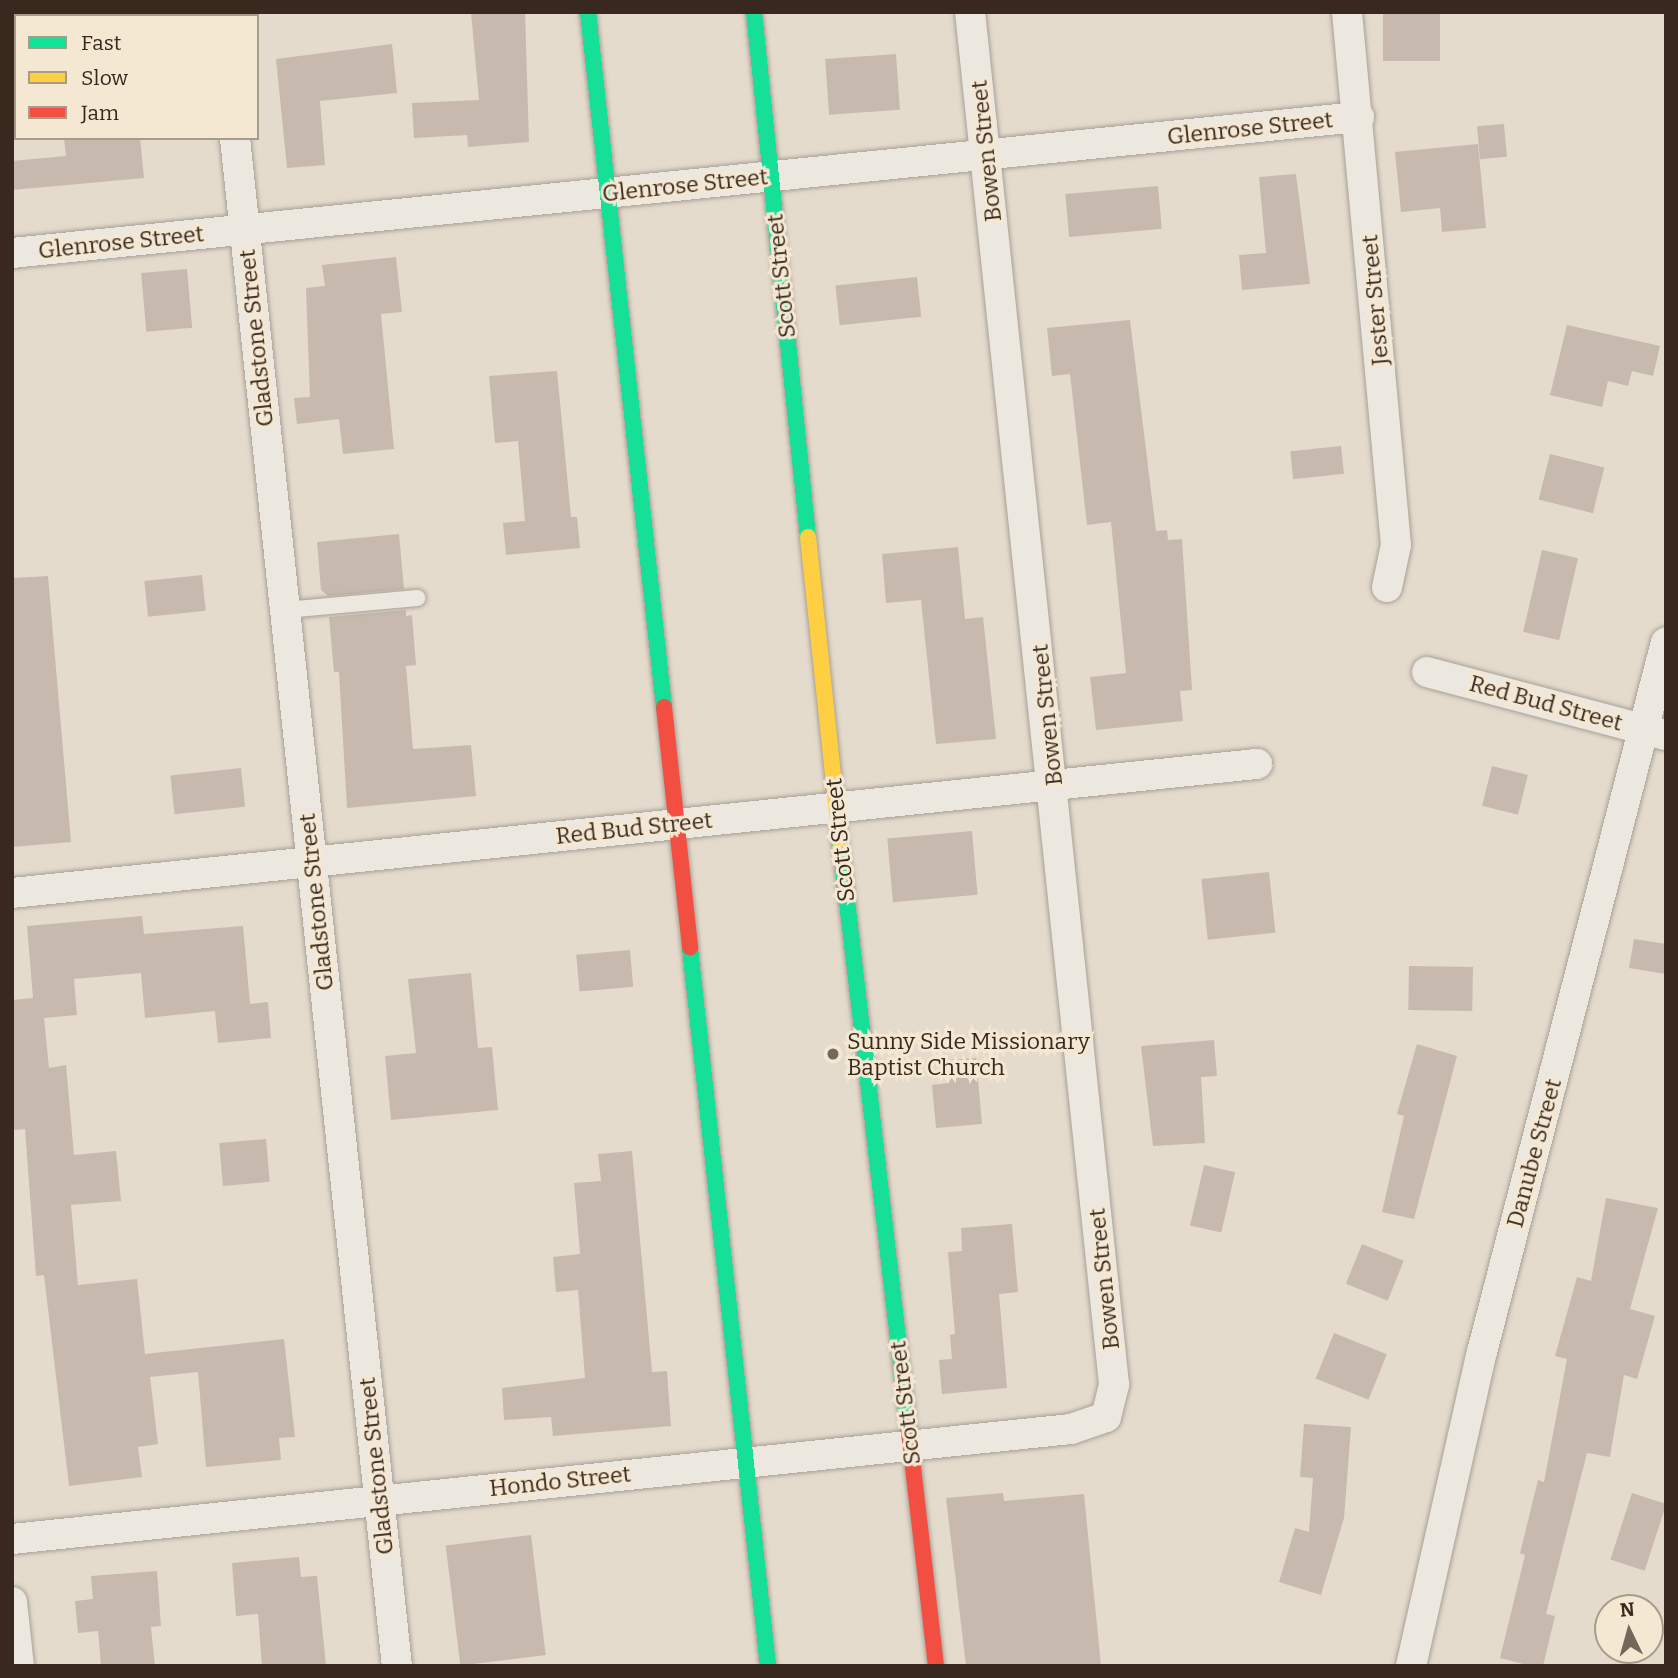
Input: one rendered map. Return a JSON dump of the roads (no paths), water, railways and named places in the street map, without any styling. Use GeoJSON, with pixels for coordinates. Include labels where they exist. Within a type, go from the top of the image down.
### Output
{"type":"FeatureCollection","features":[{"type":"Feature","properties":{"kind":"main road"},"geometry":{"type":"LineString","coordinates":[[588,12],[768,1666]]}},
{"type":"Feature","properties":{"kind":"main road","name":"Scott Street"},"geometry":{"type":"LineString","coordinates":[[754,12],[836,807],[936,1666]]}},
{"type":"Feature","properties":{"kind":"street","name":"Bowen Street"},"geometry":{"type":"LineString","coordinates":[[970,12],[1054,784],[1114,1384],[1106,1417]]}},
{"type":"Feature","properties":{"kind":"street","name":"Jester Street"},"geometry":{"type":"LineString","coordinates":[[1347,12],[1359,117],[1396,545],[1387,587]]}},
{"type":"Feature","properties":{"kind":"street","name":"Glenrose Street"},"geometry":{"type":"LineString","coordinates":[[12,253],[1359,117]]}},
{"type":"Feature","properties":{"kind":"street","name":"Gladstone Street"},"geometry":{"type":"LineString","coordinates":[[235,140],[397,1666]]}},
{"type":"Feature","properties":{"kind":"street","name":"Danube Street"},"geometry":{"type":"LineString","coordinates":[[1412,1666],[1482,1352],[1655,732],[1666,642]]}},
{"type":"Feature","properties":{"kind":"street","name":"Red Bud Street"},"geometry":{"type":"LineString","coordinates":[[1427,672],[1655,732]]}},
{"type":"Feature","properties":{"kind":"street","name":"Red Bud Street"},"geometry":{"type":"LineString","coordinates":[[12,893],[1257,764]]}},
{"type":"Feature","properties":{"kind":"street","name":"Hondo Street"},"geometry":{"type":"LineString","coordinates":[[12,1539],[1071,1429],[1106,1417]]}},
{"type":"Feature","properties":{"kind":"street"},"geometry":{"type":"LineString","coordinates":[[12,1602],[19,1666]]}},
{"type":"Feature","properties":{"kind":"lane"},"geometry":{"type":"LineString","coordinates":[[285,610],[417,597]]}},
{"type":"Feature","properties":{"kind":"place","name":"Sunny Side Missionary Baptist Church"},"geometry":{"type":"Point","coordinates":[833,1054]}}]}
